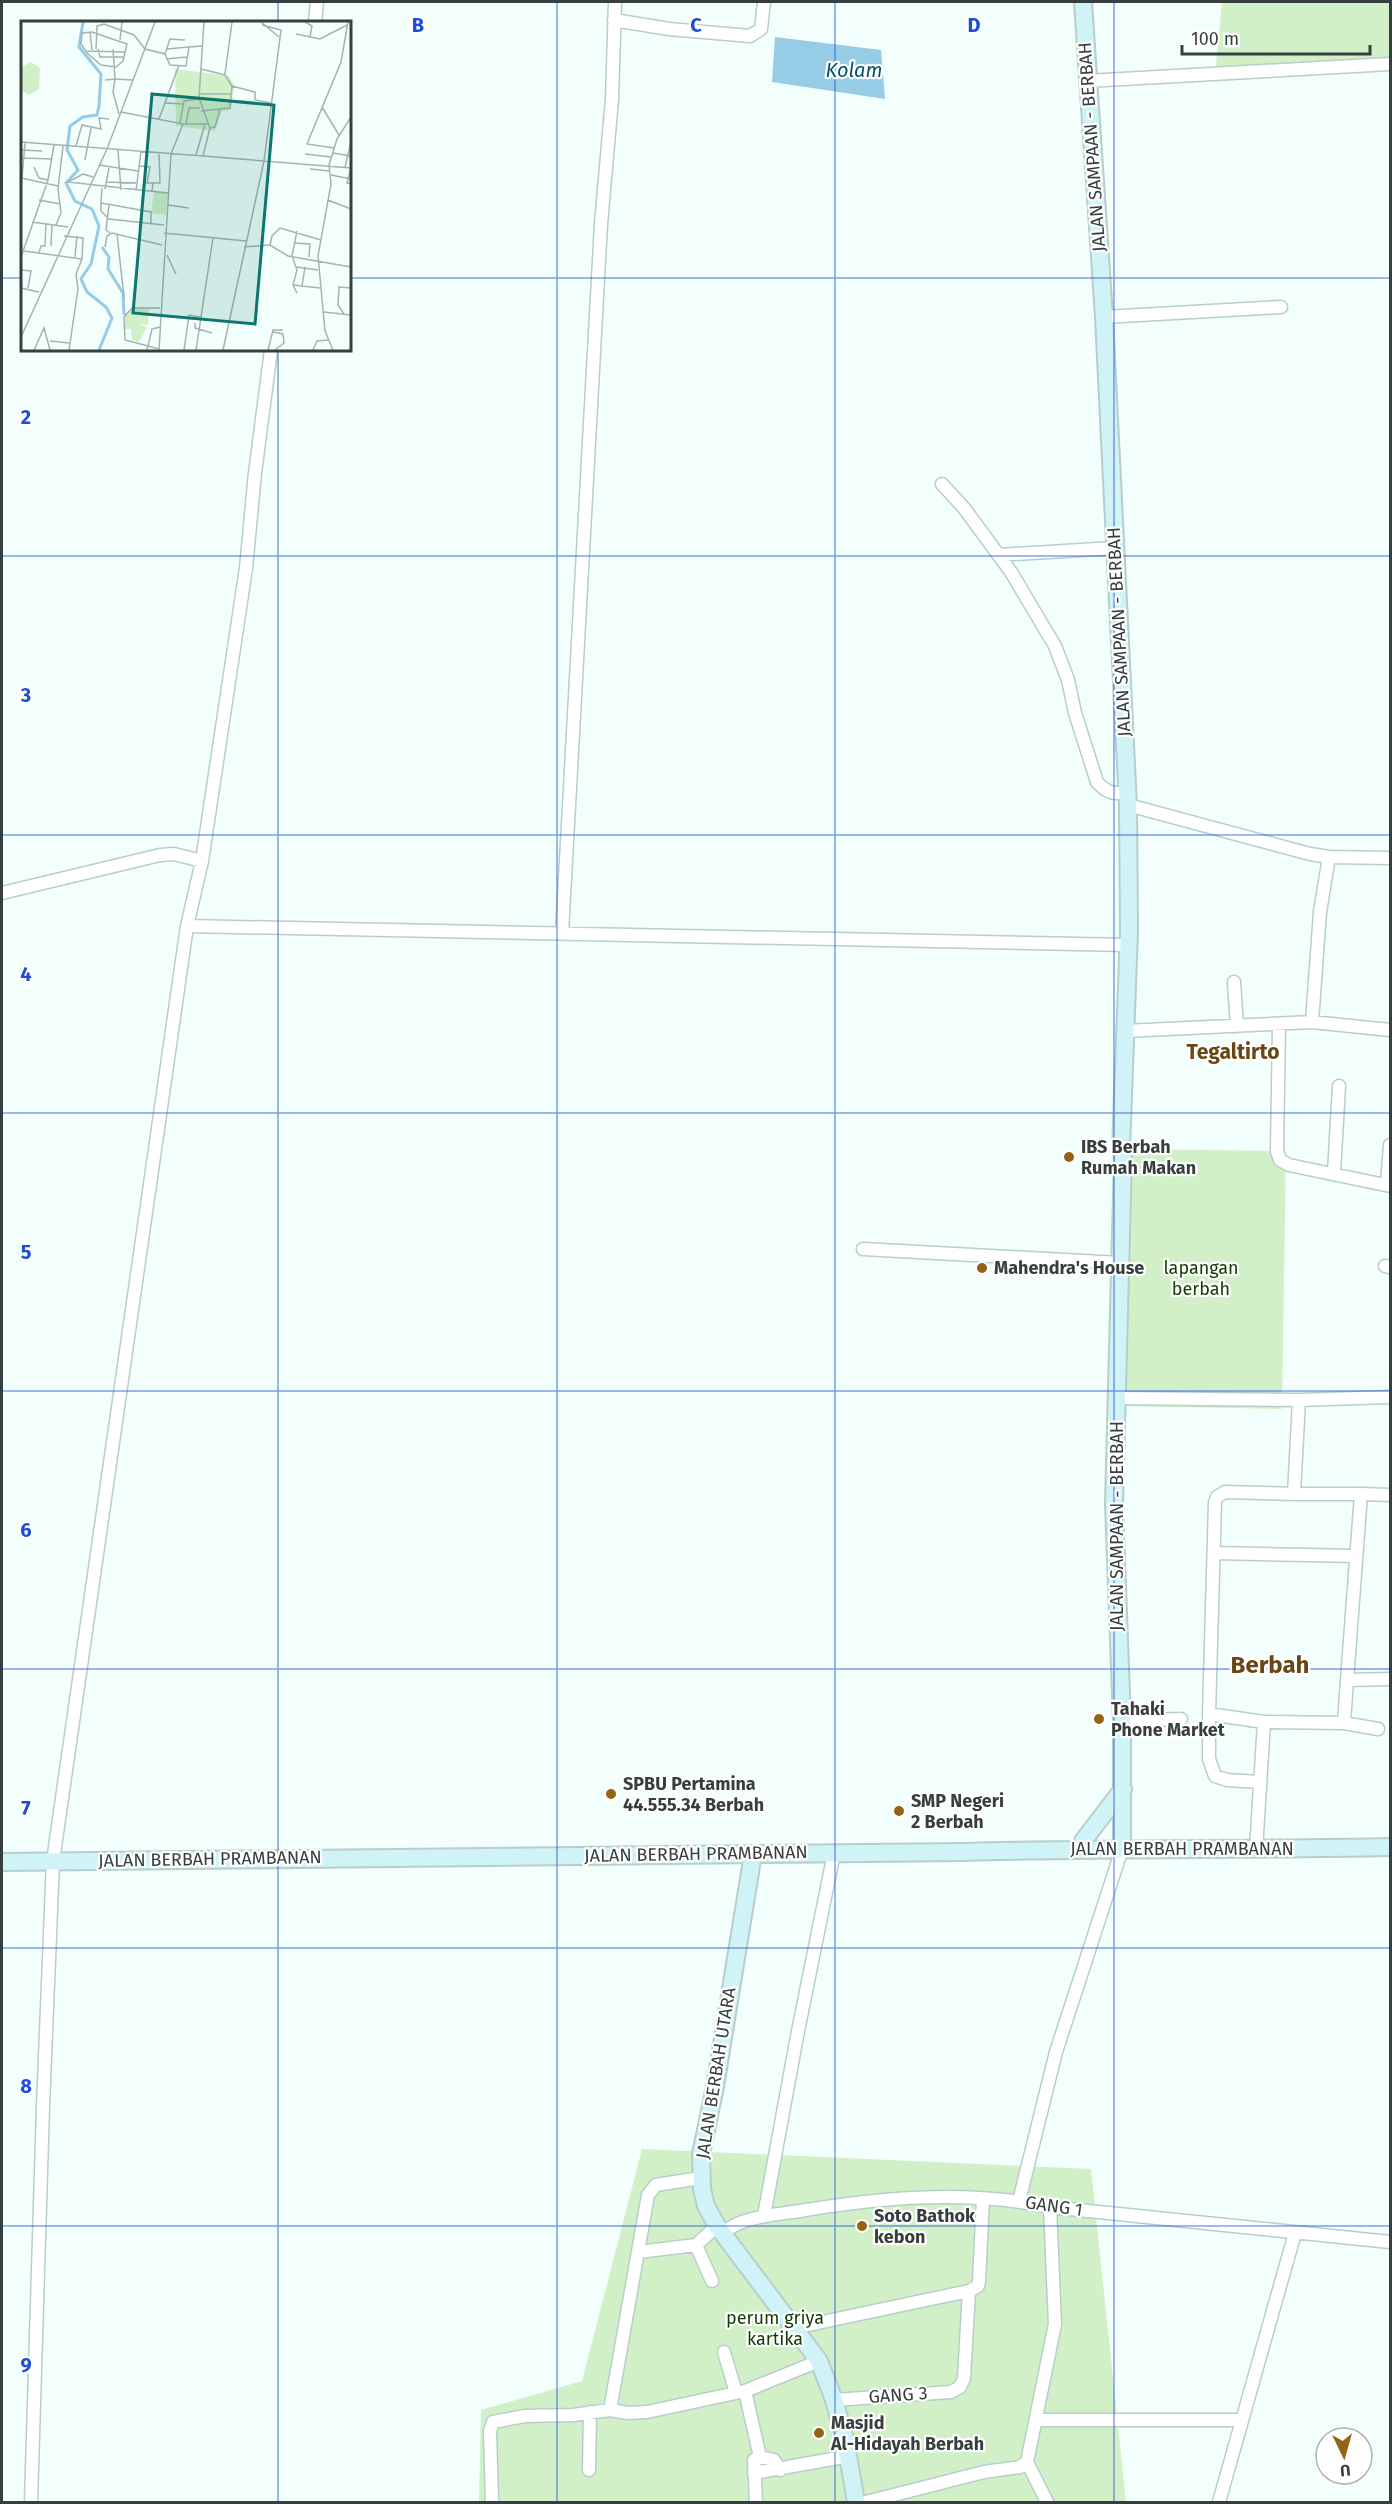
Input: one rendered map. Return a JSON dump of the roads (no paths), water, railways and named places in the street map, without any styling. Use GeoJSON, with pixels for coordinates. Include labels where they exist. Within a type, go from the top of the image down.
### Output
{"type":"FeatureCollection","features":[{"type":"Feature","properties":{"kind":"main road","name":"JALAN SAMPAAN - BERBAH"},"geometry":{"type":"LineString","coordinates":[[1083,2],[1104,317],[1127,799],[1128,945],[1120,1149],[1123,1156],[1115,1570],[1122,1721],[1122,1849]]}},
{"type":"Feature","properties":{"kind":"main road"},"geometry":{"type":"LineString","coordinates":[[1082,1849],[1083,1841],[1123,1789]]}},
{"type":"Feature","properties":{"kind":"main road","name":"JALAN BERBAH PRAMBANAN"},"geometry":{"type":"LineString","coordinates":[[2,1862],[1390,1847]]}},
{"type":"Feature","properties":{"kind":"main road","name":"JALAN BERBAH UTARA"},"geometry":{"type":"LineString","coordinates":[[753,1854],[715,2087],[701,2154],[700,2178],[706,2206],[719,2229],[819,2361],[834,2400],[849,2456],[856,2502]]}},
{"type":"Feature","properties":{"kind":"street"},"geometry":{"type":"LineString","coordinates":[[315,21],[317,2]]}},
{"type":"Feature","properties":{"kind":"street"},"geometry":{"type":"LineString","coordinates":[[561,933],[601,224],[612,99],[615,2]]}},
{"type":"Feature","properties":{"kind":"street"},"geometry":{"type":"LineString","coordinates":[[614,20],[669,29],[750,36],[761,29],[764,2]]}},
{"type":"Feature","properties":{"kind":"street"},"geometry":{"type":"LineString","coordinates":[[1087,81],[1390,64]]}},
{"type":"Feature","properties":{"kind":"street"},"geometry":{"type":"LineString","coordinates":[[1104,317],[1281,307]]}},
{"type":"Feature","properties":{"kind":"street"},"geometry":{"type":"LineString","coordinates":[[31,2502],[53,1861],[187,926],[202,861],[246,568],[255,473],[271,351]]}},
{"type":"Feature","properties":{"kind":"street"},"geometry":{"type":"LineString","coordinates":[[942,484],[964,508],[999,555],[1060,656],[1089,762],[1097,782],[1104,790],[1127,799],[1329,857],[1390,858]]}},
{"type":"Feature","properties":{"kind":"street"},"geometry":{"type":"LineString","coordinates":[[999,555],[1114,548]]}},
{"type":"Feature","properties":{"kind":"street"},"geometry":{"type":"LineString","coordinates":[[2,893],[160,855],[174,854],[202,861]]}},
{"type":"Feature","properties":{"kind":"street"},"geometry":{"type":"LineString","coordinates":[[1312,1022],[1320,912],[1329,857]]}},
{"type":"Feature","properties":{"kind":"street"},"geometry":{"type":"LineString","coordinates":[[187,926],[1128,945]]}},
{"type":"Feature","properties":{"kind":"street"},"geometry":{"type":"LineString","coordinates":[[1234,982],[1237,1026]]}},
{"type":"Feature","properties":{"kind":"street"},"geometry":{"type":"LineString","coordinates":[[1125,1031],[1312,1022],[1390,1030]]}},
{"type":"Feature","properties":{"kind":"street"},"geometry":{"type":"LineString","coordinates":[[1279,1024],[1277,1151],[1280,1160],[1289,1165],[1334,1172],[1389,1185],[1390,1145]]}},
{"type":"Feature","properties":{"kind":"street"},"geometry":{"type":"LineString","coordinates":[[1334,1172],[1339,1086]]}},
{"type":"Feature","properties":{"kind":"street"},"geometry":{"type":"LineString","coordinates":[[863,1249],[1120,1263]]}},
{"type":"Feature","properties":{"kind":"street"},"geometry":{"type":"LineString","coordinates":[[1117,1398],[1299,1400],[1390,1398]]}},
{"type":"Feature","properties":{"kind":"street"},"geometry":{"type":"LineString","coordinates":[[1294,1494],[1299,1400]]}},
{"type":"Feature","properties":{"kind":"street"},"geometry":{"type":"LineString","coordinates":[[1260,1782],[1227,1780],[1215,1776],[1209,1759],[1215,1502],[1220,1494],[1225,1492],[1390,1495]]}},
{"type":"Feature","properties":{"kind":"street"},"geometry":{"type":"LineString","coordinates":[[1344,1723],[1361,1494]]}},
{"type":"Feature","properties":{"kind":"street"},"geometry":{"type":"LineString","coordinates":[[1214,1553],[1356,1556]]}},
{"type":"Feature","properties":{"kind":"street"},"geometry":{"type":"LineString","coordinates":[[1347,1680],[1390,1679]]}},
{"type":"Feature","properties":{"kind":"street"},"geometry":{"type":"LineString","coordinates":[[1209,1714],[1264,1722],[1344,1723],[1378,1729]]}},
{"type":"Feature","properties":{"kind":"street"},"geometry":{"type":"LineString","coordinates":[[1122,1721],[1181,1719]]}},
{"type":"Feature","properties":{"kind":"street"},"geometry":{"type":"LineString","coordinates":[[1256,1850],[1264,1722]]}},
{"type":"Feature","properties":{"kind":"street"},"geometry":{"type":"LineString","coordinates":[[1019,2201],[1056,2052],[1122,1849]]}},
{"type":"Feature","properties":{"kind":"street"},"geometry":{"type":"LineString","coordinates":[[764,2216],[834,1853]]}},
{"type":"Feature","properties":{"kind":"street"},"geometry":{"type":"LineString","coordinates":[[609,2410],[648,2195],[656,2185],[700,2178]]}},
{"type":"Feature","properties":{"kind":"street","name":"GANG 1"},"geometry":{"type":"LineString","coordinates":[[696,2245],[719,2229],[764,2216],[862,2201],[924,2196],[1019,2201],[1050,2207],[1390,2242]]}},
{"type":"Feature","properties":{"kind":"street"},"geometry":{"type":"LineString","coordinates":[[795,2328],[969,2291],[978,2286],[983,2199]]}},
{"type":"Feature","properties":{"kind":"street"},"geometry":{"type":"LineString","coordinates":[[1047,2502],[1027,2462],[1055,2324],[1050,2207]]}},
{"type":"Feature","properties":{"kind":"street"},"geometry":{"type":"LineString","coordinates":[[1219,2502],[1295,2233]]}},
{"type":"Feature","properties":{"kind":"street"},"geometry":{"type":"LineString","coordinates":[[638,2252],[696,2245],[712,2281]]}},
{"type":"Feature","properties":{"kind":"street","name":"GANG 3"},"geometry":{"type":"LineString","coordinates":[[834,2400],[951,2392],[960,2387],[964,2378],[969,2291]]}},
{"type":"Feature","properties":{"kind":"street"},"geometry":{"type":"LineString","coordinates":[[724,2352],[741,2392],[759,2457]]}},
{"type":"Feature","properties":{"kind":"street"},"geometry":{"type":"LineString","coordinates":[[492,2502],[490,2431],[493,2421],[525,2416],[609,2410],[628,2413],[647,2412],[741,2392],[819,2361]]}},
{"type":"Feature","properties":{"kind":"street"},"geometry":{"type":"LineString","coordinates":[[589,2470],[590,2412]]}},
{"type":"Feature","properties":{"kind":"street"},"geometry":{"type":"LineString","coordinates":[[1037,2420],[1238,2421]]}},
{"type":"Feature","properties":{"kind":"street"},"geometry":{"type":"LineString","coordinates":[[754,2473],[849,2456]]}},
{"type":"Feature","properties":{"kind":"street"},"geometry":{"type":"LineString","coordinates":[[759,2457],[774,2460],[780,2470]]}},
{"type":"Feature","properties":{"kind":"street"},"geometry":{"type":"LineString","coordinates":[[756,2502],[753,2463],[759,2457]]}},
{"type":"Feature","properties":{"kind":"street"},"geometry":{"type":"LineString","coordinates":[[866,2502],[984,2472],[1020,2467],[1027,2462]]}},
{"type":"Feature","properties":{"kind":"water","name":"Kolam"},"geometry":{"type":"Polygon","coordinates":[[[775,37],[881,50],[885,99],[772,82],[775,37]]]}},
{"type":"Feature","properties":{"kind":"place","name":"IBS Berbah Rumah Makan"},"geometry":{"type":"Point","coordinates":[1069,1157]}},
{"type":"Feature","properties":{"kind":"place","name":"Mahendra's House"},"geometry":{"type":"Point","coordinates":[982,1268]}},
{"type":"Feature","properties":{"kind":"place","name":"Tahaki Phone Market"},"geometry":{"type":"Point","coordinates":[1099,1719]}},
{"type":"Feature","properties":{"kind":"place","name":"SPBU Pertamina 44.555.34 Berbah"},"geometry":{"type":"Point","coordinates":[611,1794]}},
{"type":"Feature","properties":{"kind":"place","name":"SMP Negeri 2 Berbah"},"geometry":{"type":"Point","coordinates":[899,1811]}},
{"type":"Feature","properties":{"kind":"place","name":"Soto Bathok kebon"},"geometry":{"type":"Point","coordinates":[862,2226]}},
{"type":"Feature","properties":{"kind":"place","name":"Masjid Al-Hidayah Berbah"},"geometry":{"type":"Point","coordinates":[819,2433]}},
{"type":"Feature","properties":{"kind":"district","name":"Tegaltirto"},"geometry":{"type":"Point","coordinates":[1233,1052]}},
{"type":"Feature","properties":{"kind":"district","name":"Berbah"},"geometry":{"type":"Point","coordinates":[1270,1665]}},
{"type":"Feature","properties":{"kind":"park label","name":"lapangan berbah"},"geometry":{"type":"Point","coordinates":[1201,1278]}},
{"type":"Feature","properties":{"kind":"park label","name":"perum griya kartika"},"geometry":{"type":"Point","coordinates":[775,2328]}}]}
